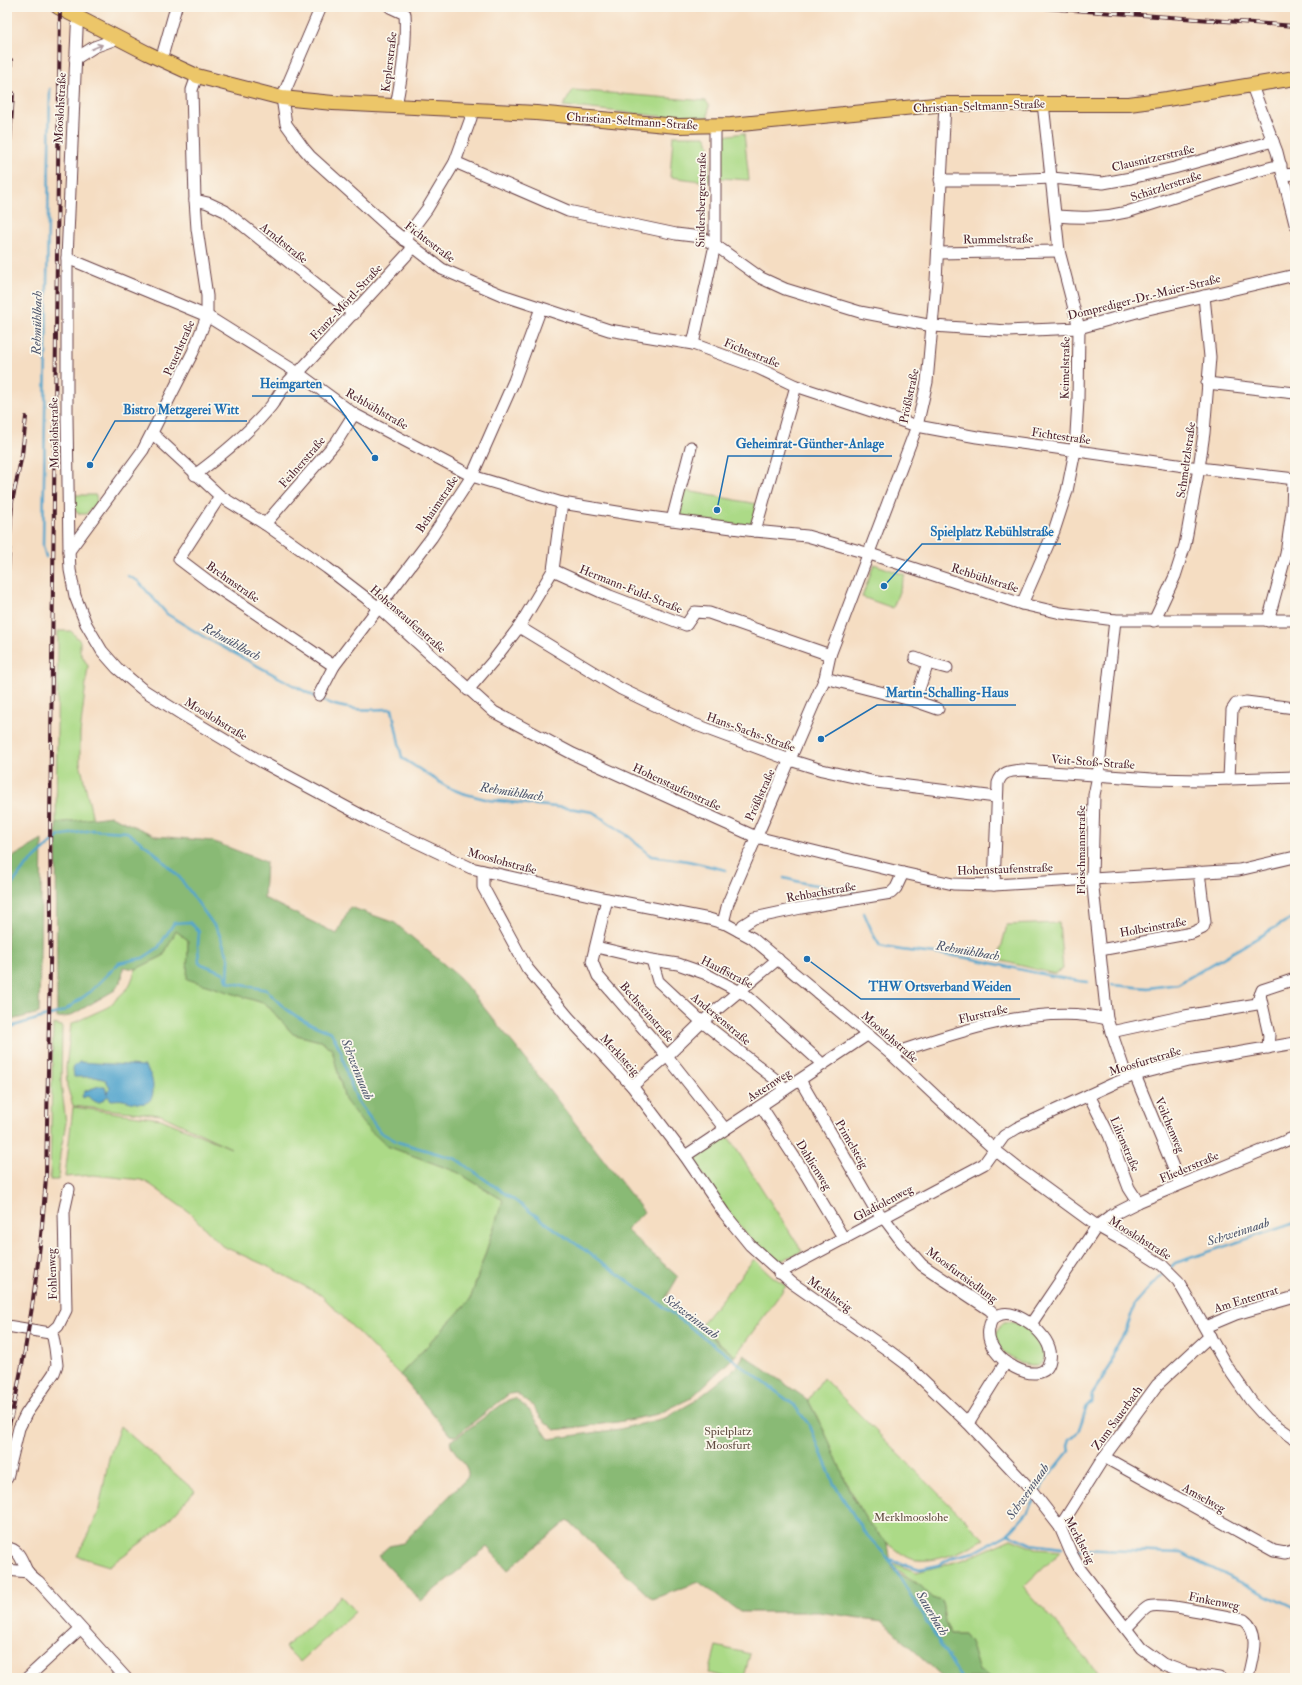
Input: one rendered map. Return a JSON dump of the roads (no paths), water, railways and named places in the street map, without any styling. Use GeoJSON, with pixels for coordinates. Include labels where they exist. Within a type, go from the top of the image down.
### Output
{"type":"FeatureCollection","features":[{"type":"Feature","properties":{"kind":"main road","name":"Christian-Seltmann-Straße"},"geometry":{"type":"LineString","coordinates":[[58,7],[78,12],[119,38],[161,60],[197,76],[221,84],[282,98],[333,103],[536,113],[677,126],[714,126],[797,120],[945,104],[1129,104],[1252,86],[1295,78]]}},
{"type":"Feature","properties":{"kind":"street"},"geometry":{"type":"LineString","coordinates":[[161,60],[176,7]]}},
{"type":"Feature","properties":{"kind":"street"},"geometry":{"type":"LineString","coordinates":[[282,98],[321,7]]}},
{"type":"Feature","properties":{"kind":"street","name":"Keplerstraße"},"geometry":{"type":"LineString","coordinates":[[390,7],[405,14],[406,28],[401,77],[396,106]]}},
{"type":"Feature","properties":{"kind":"street","name":"Mooslohstraße"},"geometry":{"type":"LineString","coordinates":[[78,12],[71,138],[68,258],[67,417],[69,551],[70,570],[75,596],[92,636],[102,652],[117,668],[142,689],[209,731],[302,784],[372,821],[472,868],[607,899],[709,919],[752,938],[891,1054],[995,1150],[1097,1226],[1130,1244],[1162,1265],[1178,1281],[1208,1331],[1226,1365],[1251,1401],[1268,1419],[1295,1439]]}},
{"type":"Feature","properties":{"kind":"street","name":"Mooslohstraße"},"geometry":{"type":"LineString","coordinates":[[76,59],[94,47],[119,38]]}},
{"type":"Feature","properties":{"kind":"street","name":"Peuerlstraße"},"geometry":{"type":"LineString","coordinates":[[69,551],[143,450],[195,347],[207,316],[208,296],[197,229],[195,200],[192,90],[197,76]]}},
{"type":"Feature","properties":{"kind":"street"},"geometry":{"type":"LineString","coordinates":[[1252,86],[1273,141],[1282,170],[1295,224]]}},
{"type":"Feature","properties":{"kind":"street","name":"Fichtestraße"},"geometry":{"type":"LineString","coordinates":[[282,98],[286,124],[304,149],[413,248],[442,269],[472,283],[541,308],[609,330],[692,344],[758,368],[796,386],[917,426],[977,437],[1075,451],[1294,479]]}},
{"type":"Feature","properties":{"kind":"street","name":"Keimelstraße"},"geometry":{"type":"LineString","coordinates":[[1022,604],[1054,531],[1067,491],[1075,451],[1078,400],[1079,328],[1059,251],[1043,103]]}},
{"type":"Feature","properties":{"kind":"street","name":"Prößlstraße"},"geometry":{"type":"LineString","coordinates":[[723,924],[728,904],[825,678],[830,656],[870,554],[917,426],[927,382],[933,326],[945,104]]}},
{"type":"Feature","properties":{"kind":"street"},"geometry":{"type":"LineString","coordinates":[[404,240],[427,209],[454,162],[471,118],[472,110]]}},
{"type":"Feature","properties":{"kind":"street","name":"Sindersbergerstraße"},"geometry":{"type":"LineString","coordinates":[[692,344],[715,245],[714,126]]}},
{"type":"Feature","properties":{"kind":"street","name":"Clausnitzerstraße"},"geometry":{"type":"LineString","coordinates":[[940,180],[1052,178],[1103,182],[1131,178],[1273,141]]}},
{"type":"Feature","properties":{"kind":"street","name":"Domprediger-Dr.-Maier-Straße"},"geometry":{"type":"LineString","coordinates":[[454,162],[568,211],[701,237],[715,245],[761,278],[785,289],[860,312],[933,326],[1008,331],[1079,328],[1144,310],[1293,277]]}},
{"type":"Feature","properties":{"kind":"street","name":"Schätzlerstraße"},"geometry":{"type":"LineString","coordinates":[[1056,216],[1086,218],[1106,217],[1127,212],[1254,172],[1282,170],[1295,174]]}},
{"type":"Feature","properties":{"kind":"street","name":"Arndtstraße"},"geometry":{"type":"LineString","coordinates":[[195,200],[208,203],[224,211],[354,314]]}},
{"type":"Feature","properties":{"kind":"street","name":"Franz-Mörtl-Straße"},"geometry":{"type":"LineString","coordinates":[[195,475],[252,426],[271,406],[287,382],[298,373],[354,314],[413,248]]}},
{"type":"Feature","properties":{"kind":"street","name":"Rummelstraße"},"geometry":{"type":"LineString","coordinates":[[938,253],[1059,251]]}},
{"type":"Feature","properties":{"kind":"street","name":"Rehbühlstraße"},"geometry":{"type":"LineString","coordinates":[[68,258],[207,316],[298,373],[354,414],[472,476],[562,503],[672,520],[807,536],[870,554],[1022,604],[1061,613],[1115,620],[1295,620]]}},
{"type":"Feature","properties":{"kind":"street","name":"Schmeltzlstraße"},"geometry":{"type":"LineString","coordinates":[[1154,621],[1175,576],[1185,545],[1199,468],[1204,433],[1210,357],[1204,296]]}},
{"type":"Feature","properties":{"kind":"street","name":"Behaimstraße"},"geometry":{"type":"LineString","coordinates":[[319,695],[334,666],[432,537],[472,476],[514,381],[541,308]]}},
{"type":"Feature","properties":{"kind":"street"},"geometry":{"type":"LineString","coordinates":[[1207,383],[1295,393]]}},
{"type":"Feature","properties":{"kind":"street"},"geometry":{"type":"LineString","coordinates":[[756,531],[796,386]]}},
{"type":"Feature","properties":{"kind":"street","name":"Feilnerstraße"},"geometry":{"type":"LineString","coordinates":[[265,524],[337,441],[354,414]]}},
{"type":"Feature","properties":{"kind":"street","name":"Hohenstaufenstraße"},"geometry":{"type":"LineString","coordinates":[[152,434],[195,475],[220,496],[265,524],[327,568],[378,608],[494,712],[573,754],[756,837],[953,884],[994,885],[1239,870],[1295,857]]}},
{"type":"Feature","properties":{"kind":"street"},"geometry":{"type":"LineString","coordinates":[[672,520],[691,447]]}},
{"type":"Feature","properties":{"kind":"street"},"geometry":{"type":"LineString","coordinates":[[1268,621],[1291,554],[1294,479]]}},
{"type":"Feature","properties":{"kind":"street","name":"Brehmstraße"},"geometry":{"type":"LineString","coordinates":[[220,496],[179,559],[212,584],[334,666]]}},
{"type":"Feature","properties":{"kind":"street"},"geometry":{"type":"LineString","coordinates":[[468,690],[519,627],[553,570],[562,503]]}},
{"type":"Feature","properties":{"kind":"street","name":"Hermann-Fuld-Straße"},"geometry":{"type":"LineString","coordinates":[[553,570],[610,596],[686,625],[695,612],[709,613],[830,656]]}},
{"type":"Feature","properties":{"kind":"street","name":"Fleischmannstraße"},"geometry":{"type":"LineString","coordinates":[[1115,620],[1098,776],[1094,795],[1092,878],[1107,1018],[1131,1077]]}},
{"type":"Feature","properties":{"kind":"street","name":"Hans-Sachs-Straße"},"geometry":{"type":"LineString","coordinates":[[519,627],[621,689],[694,724],[790,760],[822,770],[876,782],[996,797]]}},
{"type":"Feature","properties":{"kind":"street"},"geometry":{"type":"LineString","coordinates":[[915,658],[947,668]]}},
{"type":"Feature","properties":{"kind":"street"},"geometry":{"type":"LineString","coordinates":[[915,701],[928,663]]}},
{"type":"Feature","properties":{"kind":"street"},"geometry":{"type":"LineString","coordinates":[[825,678],[915,701],[938,709]]}},
{"type":"Feature","properties":{"kind":"street"},"geometry":{"type":"LineString","coordinates":[[1229,779],[1232,710],[1236,704],[1246,702],[1295,708]]}},
{"type":"Feature","properties":{"kind":"street","name":"Veit-Stoß-Straße"},"geometry":{"type":"LineString","coordinates":[[994,885],[996,797],[1000,777],[1005,772],[1012,771],[1152,779],[1202,780],[1295,777]]}},
{"type":"Feature","properties":{"kind":"street","name":"Merklsteig"},"geometry":{"type":"LineString","coordinates":[[483,871],[483,887],[527,968],[569,1018],[632,1086],[685,1156],[737,1230],[780,1273],[895,1355],[968,1423],[1032,1491],[1060,1527],[1070,1553],[1080,1569],[1141,1648],[1163,1664],[1187,1673],[1220,1678]]}},
{"type":"Feature","properties":{"kind":"street","name":"Holbeinstraße"},"geometry":{"type":"LineString","coordinates":[[1100,950],[1192,933],[1203,928],[1205,922],[1199,872]]}},
{"type":"Feature","properties":{"kind":"street","name":"Rehbachstraße"},"geometry":{"type":"LineString","coordinates":[[739,931],[743,925],[754,918],[801,908],[891,893],[896,888],[902,873]]}},
{"type":"Feature","properties":{"kind":"street","name":"Bechsteinstraße"},"geometry":{"type":"LineString","coordinates":[[607,899],[592,961],[598,976],[667,1056],[725,1129]]}},
{"type":"Feature","properties":{"kind":"street","name":"Hauffstraße"},"geometry":{"type":"LineString","coordinates":[[596,946],[652,960],[678,964],[704,973],[746,994],[822,1065]]}},
{"type":"Feature","properties":{"kind":"street"},"geometry":{"type":"LineString","coordinates":[[632,1086],[667,1056],[702,1022],[778,959]]}},
{"type":"Feature","properties":{"kind":"street","name":"Andersenstraße"},"geometry":{"type":"LineString","coordinates":[[652,960],[658,981],[702,1022],[780,1083],[784,1090]]}},
{"type":"Feature","properties":{"kind":"street"},"geometry":{"type":"LineString","coordinates":[[1112,1032],[1185,1016],[1257,1004],[1262,990],[1295,979]]}},
{"type":"Feature","properties":{"kind":"street"},"geometry":{"type":"LineString","coordinates":[[1260,995],[1269,1035],[1268,1048]]}},
{"type":"Feature","properties":{"kind":"street","name":"Flurstraße"},"geometry":{"type":"LineString","coordinates":[[891,1054],[984,1025],[1045,1015],[1079,1013],[1107,1018]]}},
{"type":"Feature","properties":{"kind":"street","name":"Asternweg"},"geometry":{"type":"LineString","coordinates":[[685,1156],[867,1035]]}},
{"type":"Feature","properties":{"kind":"street","name":"Moosfurtstraße"},"geometry":{"type":"LineString","coordinates":[[995,1150],[1004,1136],[1017,1128],[1131,1077],[1189,1061],[1295,1043]]}},
{"type":"Feature","properties":{"kind":"street","name":"Veilchenweg"},"geometry":{"type":"LineString","coordinates":[[1131,1077],[1180,1184]]}},
{"type":"Feature","properties":{"kind":"street","name":"Primelsteig"},"geometry":{"type":"LineString","coordinates":[[800,1080],[875,1209],[884,1218]]}},
{"type":"Feature","properties":{"kind":"street","name":"Lilienstraße"},"geometry":{"type":"LineString","coordinates":[[1090,1095],[1129,1188],[1138,1202]]}},
{"type":"Feature","properties":{"kind":"street","name":"Dahlienweg"},"geometry":{"type":"LineString","coordinates":[[760,1106],[806,1175],[844,1239]]}},
{"type":"Feature","properties":{"kind":"street","name":"Fliederstraße"},"geometry":{"type":"LineString","coordinates":[[1097,1226],[1110,1216],[1138,1202],[1295,1137]]}},
{"type":"Feature","properties":{"kind":"street","name":"Gladiolenweg"},"geometry":{"type":"LineString","coordinates":[[780,1273],[984,1164],[995,1150]]}},
{"type":"Feature","properties":{"kind":"street","name":"Fohlenweg"},"geometry":{"type":"LineString","coordinates":[[50,1333],[58,1326],[66,1310],[64,1212],[69,1189]]}},
{"type":"Feature","properties":{"kind":"street","name":"Moosfurtsiedlung"},"geometry":{"type":"LineString","coordinates":[[884,1218],[922,1265],[990,1310],[996,1316]]}},
{"type":"Feature","properties":{"kind":"street"},"geometry":{"type":"LineString","coordinates":[[1031,1324],[1097,1226]]}},
{"type":"Feature","properties":{"kind":"street","name":"Am Ententrat"},"geometry":{"type":"LineString","coordinates":[[1208,1331],[1236,1314],[1295,1297]]}},
{"type":"Feature","properties":{"kind":"street","name":"Moosfurtsiedlung"},"geometry":{"type":"LineString","coordinates":[[1003,1314],[1016,1315],[1031,1324],[1043,1334],[1050,1348],[1050,1361],[1047,1368],[1042,1372],[1032,1373],[1016,1368],[1006,1362],[996,1352],[989,1341],[988,1333],[991,1321],[996,1316],[1003,1314]]}},
{"type":"Feature","properties":{"kind":"street"},"geometry":{"type":"LineString","coordinates":[[7,1326],[50,1333],[53,1337],[56,1365],[54,1373],[26,1414],[19,1428],[7,1478]]}},
{"type":"Feature","properties":{"kind":"street","name":"Zum Sauerbach"},"geometry":{"type":"LineString","coordinates":[[1060,1527],[1104,1457],[1157,1385],[1208,1331]]}},
{"type":"Feature","properties":{"kind":"street"},"geometry":{"type":"LineString","coordinates":[[968,1423],[1006,1362]]}},
{"type":"Feature","properties":{"kind":"street","name":"Amselweg"},"geometry":{"type":"LineString","coordinates":[[1104,1457],[1274,1551],[1295,1553]]}},
{"type":"Feature","properties":{"kind":"street"},"geometry":{"type":"LineString","coordinates":[[7,1548],[15,1550],[20,1556],[28,1572],[39,1582],[126,1678]]}},
{"type":"Feature","properties":{"kind":"street"},"geometry":{"type":"LineString","coordinates":[[7,1570],[28,1572]]}},
{"type":"Feature","properties":{"kind":"street","name":"Finkenweg"},"geometry":{"type":"LineString","coordinates":[[1126,1628],[1146,1608],[1154,1605],[1186,1609],[1244,1620],[1248,1623],[1254,1637],[1248,1678]]}},
{"type":"Feature","properties":{"kind":"street"},"geometry":{"type":"LineString","coordinates":[[26,1678],[80,1629]]}},
{"type":"Feature","properties":{"kind":"water"},"geometry":{"type":"Polygon","coordinates":[[[79,1062],[144,1066],[152,1079],[153,1095],[151,1100],[138,1103],[122,1100],[111,1100],[108,1096],[100,1102],[96,1102],[87,1096],[83,1098],[82,1096],[85,1091],[99,1086],[105,1086],[107,1094],[110,1089],[106,1080],[95,1077],[74,1077],[73,1068],[79,1062]]]}},
{"type":"Feature","properties":{"kind":"waterway","name":"Rehmühlbach"},"geometry":{"type":"LineString","coordinates":[[46,557],[43,546],[50,89]]}},
{"type":"Feature","properties":{"kind":"waterway","name":"Rehmühlbach"},"geometry":{"type":"LineString","coordinates":[[128,576],[138,581],[167,614],[204,637],[321,700],[330,704],[348,708],[392,709],[402,758],[447,787],[462,793],[489,800],[593,812],[628,836],[651,856],[688,861],[726,870]]}},
{"type":"Feature","properties":{"kind":"waterway"},"geometry":{"type":"LineString","coordinates":[[7,892],[24,868],[59,836],[92,830],[127,832],[152,850],[180,878],[218,931],[229,959],[228,982]]}},
{"type":"Feature","properties":{"kind":"waterway","name":"Rehmühlbach"},"geometry":{"type":"LineString","coordinates":[[784,878],[804,883],[854,891]]}},
{"type":"Feature","properties":{"kind":"waterway","name":"Rehmühlbach"},"geometry":{"type":"LineString","coordinates":[[864,913],[880,946],[968,958],[1087,982]]}},
{"type":"Feature","properties":{"kind":"waterway","name":"Rehmühlbach"},"geometry":{"type":"LineString","coordinates":[[1112,985],[1148,988],[1178,984],[1295,916]]}},
{"type":"Feature","properties":{"kind":"waterway","name":"Schweinnaab"},"geometry":{"type":"LineString","coordinates":[[7,1028],[64,1011],[90,992],[119,963],[143,958],[158,948],[174,923],[189,922],[199,931],[199,963],[224,973],[228,982],[267,990],[288,1011],[304,1021],[331,1032],[341,1051],[347,1074],[357,1100],[380,1132],[398,1142],[456,1159],[641,1290],[794,1405],[810,1426],[834,1484],[864,1532],[888,1558],[920,1569],[939,1565],[953,1557],[975,1552],[1008,1534],[1027,1512],[1034,1500]]}},
{"type":"Feature","properties":{"kind":"waterway","name":"Schweinnaab"},"geometry":{"type":"LineString","coordinates":[[1170,1268],[1175,1263],[1295,1223]]}},
{"type":"Feature","properties":{"kind":"waterway","name":"Schweinnaab"},"geometry":{"type":"LineString","coordinates":[[1038,1494],[1045,1481],[1069,1451],[1068,1445],[1070,1439],[1078,1432],[1087,1406],[1091,1402],[1092,1394],[1111,1365],[1114,1351],[1126,1330],[1135,1304],[1165,1272]]}},
{"type":"Feature","properties":{"kind":"waterway"},"geometry":{"type":"LineString","coordinates":[[1008,1534],[1031,1544],[1062,1548]]}},
{"type":"Feature","properties":{"kind":"waterway"},"geometry":{"type":"LineString","coordinates":[[1076,1549],[1181,1553],[1295,1609]]}},
{"type":"Feature","properties":{"kind":"waterway","name":"Sauerbach"},"geometry":{"type":"LineString","coordinates":[[888,1558],[961,1678]]}},
{"type":"Feature","properties":{"kind":"railway"},"geometry":{"type":"LineString","coordinates":[[7,1434],[21,1370],[37,1274],[46,1177],[51,914],[50,826],[60,7]]}},
{"type":"Feature","properties":{"kind":"railway"},"geometry":{"type":"LineString","coordinates":[[1031,7],[1295,26]]}},
{"type":"Feature","properties":{"kind":"railway"},"geometry":{"type":"LineString","coordinates":[[8,100],[11,60]]}},
{"type":"Feature","properties":{"kind":"railway"},"geometry":{"type":"LineString","coordinates":[[7,191],[13,93]]}},
{"type":"Feature","properties":{"kind":"railway"},"geometry":{"type":"LineString","coordinates":[[8,571],[12,502],[22,455],[26,417]]}},
{"type":"Feature","properties":{"kind":"railway"},"geometry":{"type":"LineString","coordinates":[[7,480],[8,502]]}},
{"type":"Feature","properties":{"kind":"railway"},"geometry":{"type":"LineString","coordinates":[[8,567],[8,620]]}},
{"type":"Feature","properties":{"kind":"place","name":"Heimgarten"},"geometry":{"type":"Point","coordinates":[375,458]}},
{"type":"Feature","properties":{"kind":"place","name":"Bistro Metzgerei Witt"},"geometry":{"type":"Point","coordinates":[90,465]}},
{"type":"Feature","properties":{"kind":"place","name":"Geheimrat-Günther-Anlage"},"geometry":{"type":"Point","coordinates":[717,510]}},
{"type":"Feature","properties":{"kind":"place","name":"Spielplatz Rebühlstraße"},"geometry":{"type":"Point","coordinates":[884,586]}},
{"type":"Feature","properties":{"kind":"place","name":"Martin-Schalling-Haus"},"geometry":{"type":"Point","coordinates":[821,739]}},
{"type":"Feature","properties":{"kind":"place","name":"THW Ortsverband Weiden"},"geometry":{"type":"Point","coordinates":[807,959]}},
{"type":"Feature","properties":{"kind":"park label","name":"Spielplatz Moosfurt"},"geometry":{"type":"Point","coordinates":[728,1438]}},
{"type":"Feature","properties":{"kind":"park label","name":"Merklmooslohe"},"geometry":{"type":"Point","coordinates":[911,1517]}}]}
